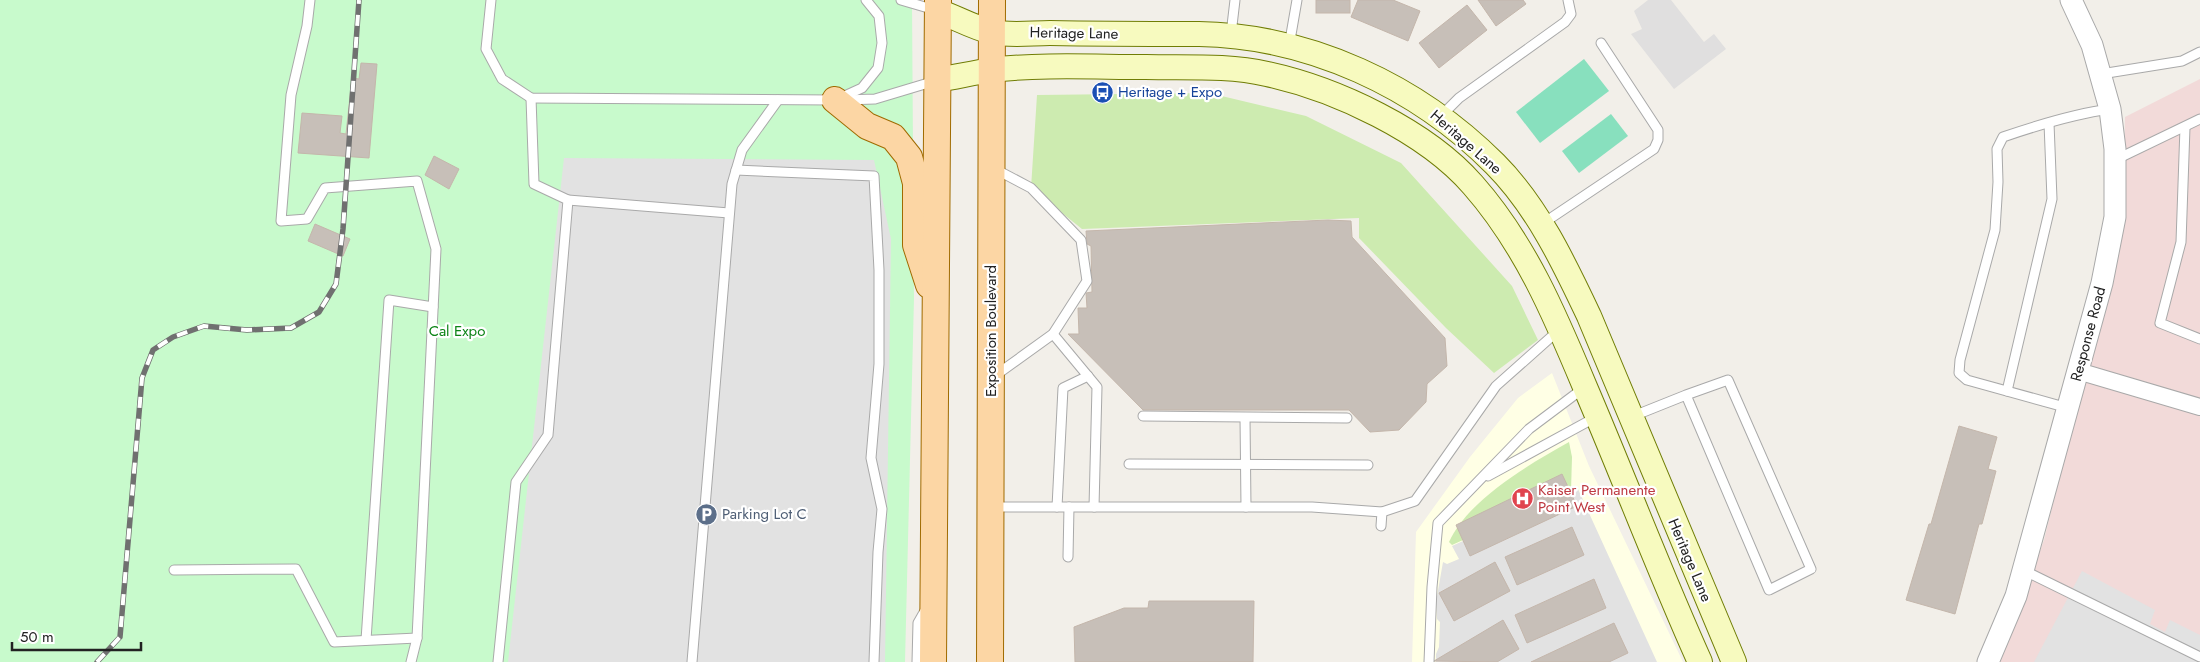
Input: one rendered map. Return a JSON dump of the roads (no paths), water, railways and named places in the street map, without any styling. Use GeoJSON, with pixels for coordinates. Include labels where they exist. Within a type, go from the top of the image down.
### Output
{"type":"FeatureCollection","features":[{"type":"Feature","properties":{"kind":"main road","name":"Exposition Boulevard"},"geometry":{"type":"LineString","coordinates":[[990,662],[992,0]]}},
{"type":"Feature","properties":{"kind":"main road"},"geometry":{"type":"LineString","coordinates":[[933,662],[938,5]]}},
{"type":"Feature","properties":{"kind":"main road","name":"Heritage Lane"},"geometry":{"type":"LineString","coordinates":[[938,5],[992,32],[1230,35],[1289,46],[1342,63],[1371,75],[1410,96],[1496,164],[1542,224],[1589,316],[1734,662]]}},
{"type":"Feature","properties":{"kind":"main road","name":"Heritage Lane"},"geometry":{"type":"LineString","coordinates":[[937,80],[992,70],[1042,67],[1223,68],[1266,74],[1302,83],[1358,104],[1394,124],[1433,150],[1472,183],[1492,209],[1535,274],[1561,328],[1700,662]]}},
{"type":"Feature","properties":{"kind":"main road"},"geometry":{"type":"LineString","coordinates":[[835,100],[868,126],[893,137],[909,157],[916,183],[916,245],[936,306]]}},
{"type":"Feature","properties":{"kind":"street","name":"Response Road"},"geometry":{"type":"LineString","coordinates":[[1988,662],[2016,596],[2109,256],[2115,216],[2116,159],[2110,109],[2092,45],[2071,0]]}},
{"type":"Feature","properties":{"kind":"street"},"geometry":{"type":"LineString","coordinates":[[2078,371],[2200,407]]}},
{"type":"Feature","properties":{"kind":"lane"},"geometry":{"type":"LineString","coordinates":[[310,0],[307,26],[291,95],[281,221],[307,219],[325,188],[417,181],[436,249],[417,638],[411,662]]}},
{"type":"Feature","properties":{"kind":"lane"},"geometry":{"type":"LineString","coordinates":[[491,0],[486,49],[502,79],[531,98],[875,99],[937,80]]}},
{"type":"Feature","properties":{"kind":"lane"},"geometry":{"type":"LineString","coordinates":[[835,100],[862,88],[878,68],[882,43],[879,16],[866,0]]}},
{"type":"Feature","properties":{"kind":"lane"},"geometry":{"type":"LineString","coordinates":[[901,0],[938,5]]}},
{"type":"Feature","properties":{"kind":"lane"},"geometry":{"type":"LineString","coordinates":[[1230,35],[1235,0]]}},
{"type":"Feature","properties":{"kind":"lane"},"geometry":{"type":"LineString","coordinates":[[1289,46],[1297,0]]}},
{"type":"Feature","properties":{"kind":"lane"},"geometry":{"type":"LineString","coordinates":[[1440,118],[1459,98],[1565,22],[1571,14],[1568,0]]}},
{"type":"Feature","properties":{"kind":"lane"},"geometry":{"type":"LineString","coordinates":[[1542,224],[1654,149],[1658,140],[1658,130],[1601,43]]}},
{"type":"Feature","properties":{"kind":"lane"},"geometry":{"type":"LineString","coordinates":[[2101,74],[2182,61],[2200,52]]}},
{"type":"Feature","properties":{"kind":"lane"},"geometry":{"type":"LineString","coordinates":[[531,98],[534,184],[568,200],[729,213]]}},
{"type":"Feature","properties":{"kind":"lane"},"geometry":{"type":"LineString","coordinates":[[692,662],[732,184],[742,150],[778,100]]}},
{"type":"Feature","properties":{"kind":"lane"},"geometry":{"type":"LineString","coordinates":[[2068,408],[1967,380],[1959,373],[1960,360],[1995,230],[1998,182],[1997,150],[2003,137],[2091,112],[2110,109]]}},
{"type":"Feature","properties":{"kind":"lane"},"geometry":{"type":"LineString","coordinates":[[2116,159],[2200,119]]}},
{"type":"Feature","properties":{"kind":"lane"},"geometry":{"type":"LineString","coordinates":[[2007,391],[2052,199],[2049,123]]}},
{"type":"Feature","properties":{"kind":"lane"},"geometry":{"type":"LineString","coordinates":[[2185,127],[2181,242],[2160,323],[2200,339]]}},
{"type":"Feature","properties":{"kind":"lane"},"geometry":{"type":"LineString","coordinates":[[991,166],[1031,188],[1081,240],[1087,280],[1054,334],[991,379]]}},
{"type":"Feature","properties":{"kind":"lane"},"geometry":{"type":"LineString","coordinates":[[736,170],[874,176],[879,270],[878,364],[871,458],[882,509],[878,552],[874,662]]}},
{"type":"Feature","properties":{"kind":"lane"},"geometry":{"type":"LineString","coordinates":[[498,662],[516,482],[548,434],[568,200]]}},
{"type":"Feature","properties":{"kind":"lane"},"geometry":{"type":"LineString","coordinates":[[366,640],[389,300],[433,306]]}},
{"type":"Feature","properties":{"kind":"lane"},"geometry":{"type":"LineString","coordinates":[[990,507],[1312,507],[1382,512],[1415,500],[1496,386],[1561,328]]}},
{"type":"Feature","properties":{"kind":"lane"},"geometry":{"type":"LineString","coordinates":[[1054,334],[1097,387],[1094,507]]}},
{"type":"Feature","properties":{"kind":"lane"},"geometry":{"type":"LineString","coordinates":[[1057,507],[1063,388],[1088,376]]}},
{"type":"Feature","properties":{"kind":"lane"},"geometry":{"type":"LineString","coordinates":[[1631,418],[1686,394],[1728,380],[1811,569],[1769,590],[1686,394]]}},
{"type":"Feature","properties":{"kind":"lane"},"geometry":{"type":"LineString","coordinates":[[1429,662],[1432,587],[1438,523],[1529,429],[1585,387]]}},
{"type":"Feature","properties":{"kind":"lane"},"geometry":{"type":"LineString","coordinates":[[1143,416],[1347,418]]}},
{"type":"Feature","properties":{"kind":"lane"},"geometry":{"type":"LineString","coordinates":[[1479,481],[1598,416]]}},
{"type":"Feature","properties":{"kind":"lane"},"geometry":{"type":"LineString","coordinates":[[1245,418],[1246,507]]}},
{"type":"Feature","properties":{"kind":"lane"},"geometry":{"type":"LineString","coordinates":[[1129,464],[1368,466]]}},
{"type":"Feature","properties":{"kind":"lane"},"geometry":{"type":"LineString","coordinates":[[1068,557],[1070,507]]}},
{"type":"Feature","properties":{"kind":"lane"},"geometry":{"type":"LineString","coordinates":[[1381,526],[1382,512]]}},
{"type":"Feature","properties":{"kind":"lane"},"geometry":{"type":"LineString","coordinates":[[174,570],[296,569],[334,642],[417,638]]}},
{"type":"Feature","properties":{"kind":"lane"},"geometry":{"type":"LineString","coordinates":[[2023,570],[2200,657]]}},
{"type":"Feature","properties":{"kind":"lane"},"geometry":{"type":"LineString","coordinates":[[917,662],[918,623],[934,595]]}},
{"type":"Feature","properties":{"kind":"railway"},"geometry":{"type":"LineString","coordinates":[[97,662],[120,637],[142,378],[153,350],[173,337],[204,326],[247,330],[291,328],[319,312],[336,284],[343,229],[359,0]]}},
{"type":"Feature","properties":{"kind":"place","name":"Heritage + Expo"},"geometry":{"type":"Point","coordinates":[1102,92]}},
{"type":"Feature","properties":{"kind":"place","name":"Kaiser Permanente Point West"},"geometry":{"type":"Point","coordinates":[1522,499]}},
{"type":"Feature","properties":{"kind":"place","name":"Parking Lot C"},"geometry":{"type":"Point","coordinates":[706,514]}},
{"type":"Feature","properties":{"kind":"park label","name":"Cal Expo"},"geometry":{"type":"Point","coordinates":[457,331]}}]}
